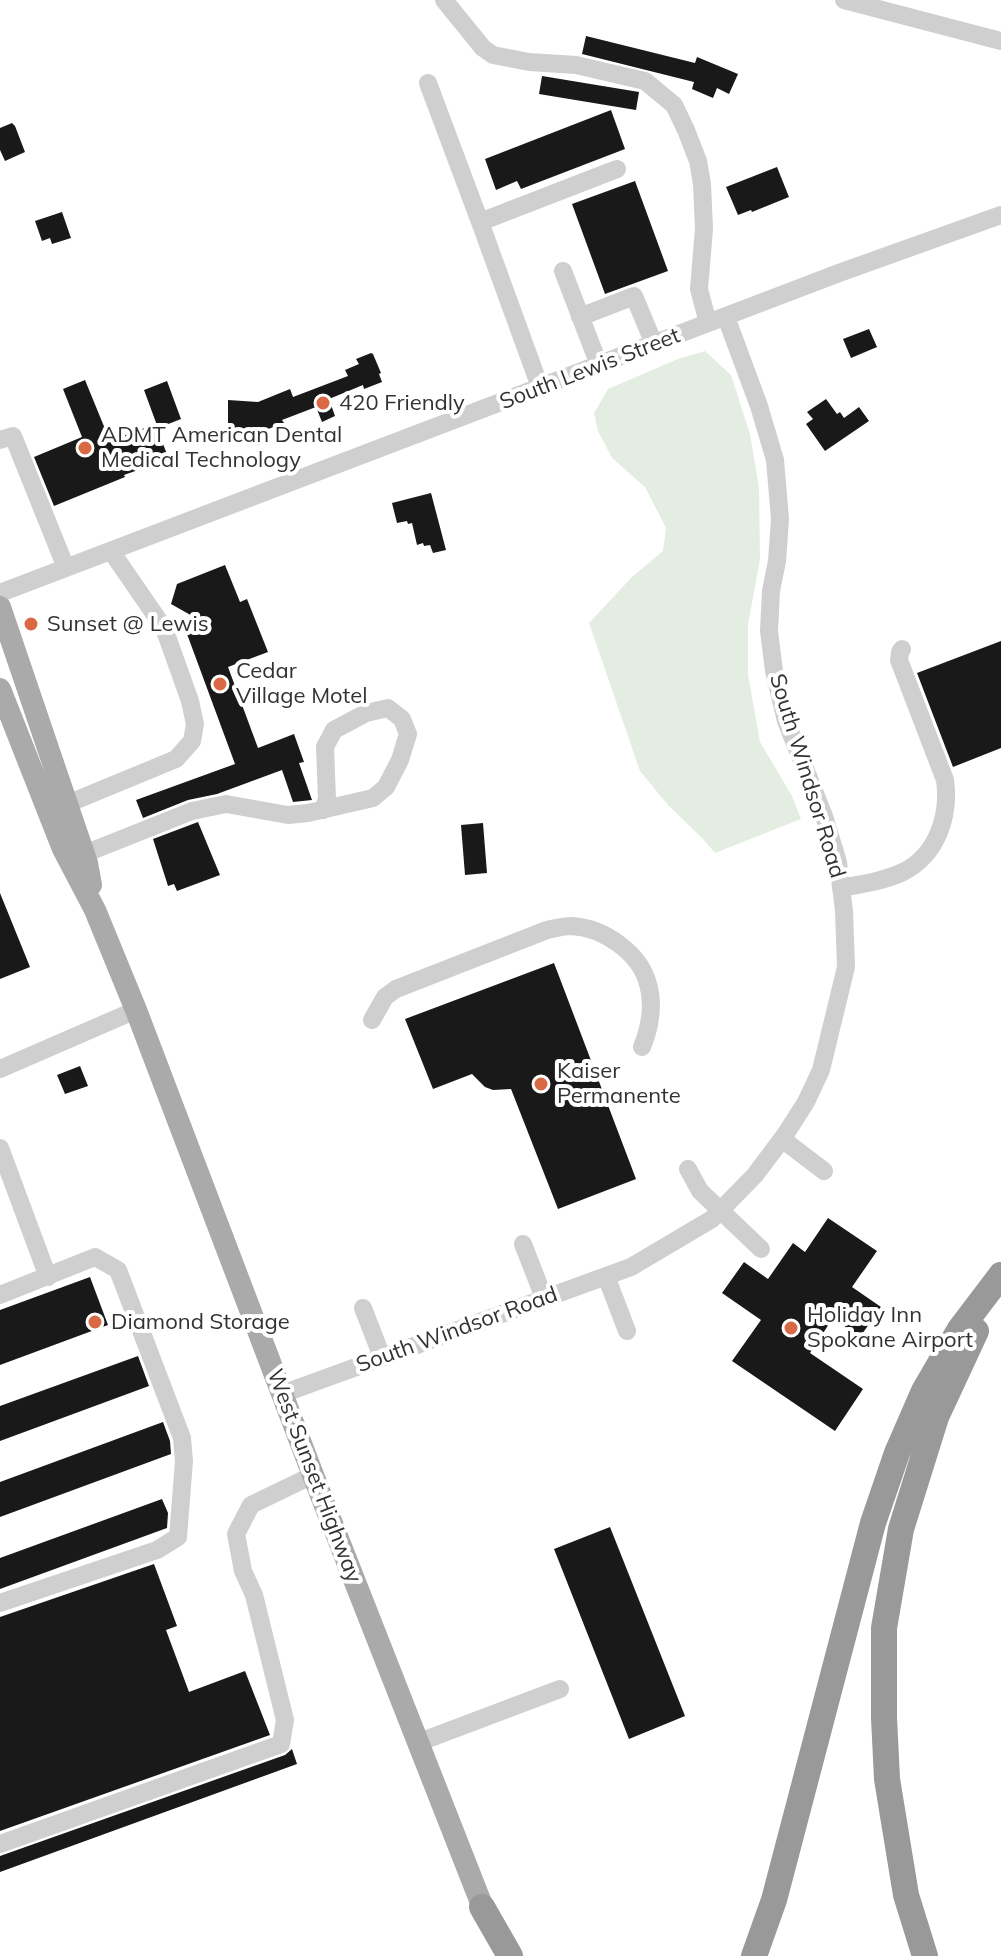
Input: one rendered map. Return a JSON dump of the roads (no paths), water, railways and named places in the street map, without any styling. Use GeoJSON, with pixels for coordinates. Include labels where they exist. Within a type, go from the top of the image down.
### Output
{"type":"FeatureCollection","features":[{"type":"Feature","properties":{"kind":"highway"},"geometry":{"type":"LineString","coordinates":[[754,1956],[774,1900],[873,1523],[897,1453],[931,1378],[960,1329],[1001,1276]]}},
{"type":"Feature","properties":{"kind":"highway"},"geometry":{"type":"LineString","coordinates":[[925,1956],[906,1895],[887,1779],[884,1628],[901,1529],[936,1417],[1001,1276]]}},
{"type":"Feature","properties":{"kind":"highway"},"geometry":{"type":"LineString","coordinates":[[482,1907],[510,1956]]}},
{"type":"Feature","properties":{"kind":"main road","name":"West Sunset Highway"},"geometry":{"type":"LineString","coordinates":[[0,607],[87,863],[95,910]]}},
{"type":"Feature","properties":{"kind":"main road","name":"West Sunset Highway"},"geometry":{"type":"LineString","coordinates":[[0,689],[63,849],[95,910],[136,1010],[501,1956]]}},
{"type":"Feature","properties":{"kind":"street","name":"South Windsor Road"},"geometry":{"type":"LineString","coordinates":[[282,1394],[631,1267],[712,1219],[755,1175],[806,1102],[821,1070],[846,967],[838,862],[824,816],[786,721],[774,671],[769,631],[780,519],[775,460],[759,406],[699,289],[704,229],[702,184],[698,161],[686,130],[674,105],[645,81],[576,65],[529,62],[493,55],[483,48],[444,0]]}},
{"type":"Feature","properties":{"kind":"street"},"geometry":{"type":"LineString","coordinates":[[844,0],[1001,41]]}},
{"type":"Feature","properties":{"kind":"street"},"geometry":{"type":"LineString","coordinates":[[428,83],[540,387]]}},
{"type":"Feature","properties":{"kind":"street"},"geometry":{"type":"LineString","coordinates":[[480,222],[617,169]]}},
{"type":"Feature","properties":{"kind":"street","name":"South Lewis Street"},"geometry":{"type":"LineString","coordinates":[[0,593],[839,273],[1001,215]]}},
{"type":"Feature","properties":{"kind":"street"},"geometry":{"type":"LineString","coordinates":[[563,271],[599,365]]}},
{"type":"Feature","properties":{"kind":"street"},"geometry":{"type":"LineString","coordinates":[[580,317],[634,296],[654,344]]}},
{"type":"Feature","properties":{"kind":"street"},"geometry":{"type":"LineString","coordinates":[[0,440],[13,436],[66,568]]}},
{"type":"Feature","properties":{"kind":"street"},"geometry":{"type":"LineString","coordinates":[[67,804],[176,759],[192,741],[195,724],[164,628],[111,551]]}},
{"type":"Feature","properties":{"kind":"street"},"geometry":{"type":"LineString","coordinates":[[841,888],[874,882],[904,871],[927,852],[942,824],[947,796],[945,780],[899,660],[902,649]]}},
{"type":"Feature","properties":{"kind":"street"},"geometry":{"type":"LineString","coordinates":[[84,854],[192,811],[226,804],[288,815],[323,810],[373,798],[386,787],[400,760],[408,734],[402,719],[388,708],[366,713],[334,730],[325,747],[327,799],[323,810]]}},
{"type":"Feature","properties":{"kind":"street"},"geometry":{"type":"LineString","coordinates":[[372,1020],[385,997],[396,989],[547,930],[575,926],[610,938],[641,967],[651,996],[642,1047]]}},
{"type":"Feature","properties":{"kind":"street"},"geometry":{"type":"LineString","coordinates":[[0,1069],[136,1010]]}},
{"type":"Feature","properties":{"kind":"street"},"geometry":{"type":"LineString","coordinates":[[782,1139],[824,1171]]}},
{"type":"Feature","properties":{"kind":"street"},"geometry":{"type":"LineString","coordinates":[[0,1148],[48,1277]]}},
{"type":"Feature","properties":{"kind":"street"},"geometry":{"type":"LineString","coordinates":[[688,1169],[700,1191],[761,1249]]}},
{"type":"Feature","properties":{"kind":"street"},"geometry":{"type":"LineString","coordinates":[[523,1244],[544,1298]]}},
{"type":"Feature","properties":{"kind":"street"},"geometry":{"type":"LineString","coordinates":[[0,1295],[95,1257],[118,1270],[182,1438],[184,1461],[178,1537],[157,1550],[0,1603]]}},
{"type":"Feature","properties":{"kind":"street"},"geometry":{"type":"LineString","coordinates":[[606,1276],[627,1331]]}},
{"type":"Feature","properties":{"kind":"street"},"geometry":{"type":"LineString","coordinates":[[363,1308],[382,1357]]}},
{"type":"Feature","properties":{"kind":"street"},"geometry":{"type":"LineString","coordinates":[[0,1844],[281,1744],[285,1720],[254,1595],[243,1571],[236,1534],[251,1505],[313,1475]]}},
{"type":"Feature","properties":{"kind":"street"},"geometry":{"type":"LineString","coordinates":[[417,1743],[560,1689]]}},
{"type":"Feature","properties":{"kind":"place","name":"420 Friendly"},"geometry":{"type":"Point","coordinates":[323,403]}},
{"type":"Feature","properties":{"kind":"place","name":"ADMT American Dental Medical Technology"},"geometry":{"type":"Point","coordinates":[85,448]}},
{"type":"Feature","properties":{"kind":"place","name":"Sunset @ Lewis"},"geometry":{"type":"Point","coordinates":[31,624]}},
{"type":"Feature","properties":{"kind":"place","name":"Cedar Village Motel"},"geometry":{"type":"Point","coordinates":[220,684]}},
{"type":"Feature","properties":{"kind":"place","name":"Kaiser Permanente"},"geometry":{"type":"Point","coordinates":[541,1084]}},
{"type":"Feature","properties":{"kind":"place","name":"Diamond Storage"},"geometry":{"type":"Point","coordinates":[95,1322]}},
{"type":"Feature","properties":{"kind":"place","name":"Holiday Inn Spokane Airport"},"geometry":{"type":"Point","coordinates":[791,1328]}}]}
